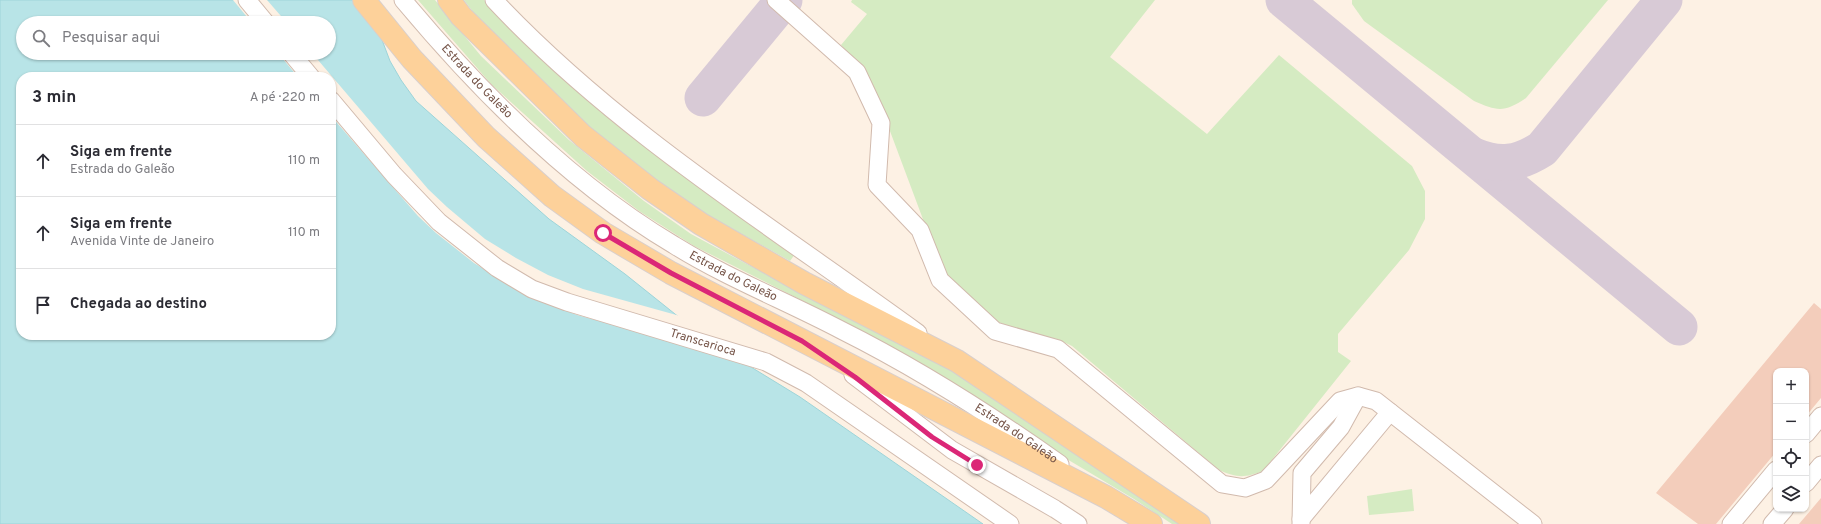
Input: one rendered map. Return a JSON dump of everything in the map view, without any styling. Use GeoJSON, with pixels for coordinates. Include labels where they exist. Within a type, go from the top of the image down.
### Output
{"type":"FeatureCollection","features":[{"type":"Feature","properties":{"kind":"main road","name":"Estrada do Galeão"},"geometry":{"type":"LineString","coordinates":[[364,0],[412,59],[486,137],[552,196],[596,228],[671,273],[1106,497],[1151,524]]}},
{"type":"Feature","properties":{"kind":"main road"},"geometry":{"type":"LineString","coordinates":[[455,8],[583,136],[650,189],[701,224],[804,283],[957,362],[1199,524]]}},
{"type":"Feature","properties":{"kind":"street"},"geometry":{"type":"LineString","coordinates":[[247,0],[260,16]]}},
{"type":"Feature","properties":{"kind":"street","name":"Estrada do Galeão"},"geometry":{"type":"LineString","coordinates":[[403,0],[437,40],[504,110],[580,178],[636,220],[674,246],[726,274],[824,321],[888,355],[975,407],[1050,457],[1106,497]]}},
{"type":"Feature","properties":{"kind":"street"},"geometry":{"type":"LineString","coordinates":[[494,0],[526,34],[596,97],[656,146],[957,362]]}},
{"type":"Feature","properties":{"kind":"street"},"geometry":{"type":"LineString","coordinates":[[776,0],[857,72],[881,123],[877,186],[920,230],[940,280],[995,331],[1058,349],[1222,484],[1245,488],[1266,479],[1302,473]]}},
{"type":"Feature","properties":{"kind":"street"},"geometry":{"type":"LineString","coordinates":[[297,60],[308,72]]}},
{"type":"Feature","properties":{"kind":"street","name":"Transcarioca"},"geometry":{"type":"LineString","coordinates":[[336,106],[394,175],[439,222],[468,247],[497,268],[532,288],[567,302],[766,362],[806,383],[1010,524]]}},
{"type":"Feature","properties":{"kind":"street"},"geometry":{"type":"LineString","coordinates":[[802,341],[855,377],[932,437],[1078,524]]}},
{"type":"Feature","properties":{"kind":"street"},"geometry":{"type":"LineString","coordinates":[[1266,479],[1340,401],[1358,396],[1376,401],[1532,524]]}},
{"type":"Feature","properties":{"kind":"street"},"geometry":{"type":"LineString","coordinates":[[1301,521],[1302,473],[1341,427],[1358,396]]}},
{"type":"Feature","properties":{"kind":"street"},"geometry":{"type":"LineString","coordinates":[[1301,521],[1390,412]]}},
{"type":"Feature","properties":{"kind":"street"},"geometry":{"type":"LineString","coordinates":[[1809,430],[1821,416]]}},
{"type":"Feature","properties":{"kind":"street"},"geometry":{"type":"LineString","coordinates":[[1809,479],[1821,465]]}},
{"type":"Feature","properties":{"kind":"street"},"geometry":{"type":"LineString","coordinates":[[1731,524],[1773,474]]}},
{"type":"Feature","properties":{"kind":"street"},"geometry":{"type":"LineString","coordinates":[[1772,524],[1782,512]]}},
{"type":"Feature","properties":{"kind":"green space"},"geometry":{"type":"Polygon","coordinates":[[[418,0],[435,0],[481,56],[569,140],[644,201],[691,234],[769,276],[881,330],[957,372],[1181,524],[1172,524],[1134,499],[978,406],[861,332],[694,246],[639,211],[587,171],[491,84],[418,0]]]}},
{"type":"Feature","properties":{"kind":"green space"},"geometry":{"type":"Polygon","coordinates":[[[464,0],[484,0],[566,81],[795,254],[790,261],[681,200],[608,146],[476,16],[464,0]]]}},
{"type":"Feature","properties":{"kind":"green space"},"geometry":{"type":"Polygon","coordinates":[[[852,0],[1155,0],[1110,57],[1207,134],[1279,55],[1412,166],[1425,191],[1425,219],[1409,250],[1338,334],[1338,352],[1351,361],[1263,471],[1246,476],[1236,476],[1219,470],[1072,346],[1057,339],[1032,334],[998,322],[973,304],[951,282],[939,262],[872,83],[841,45],[867,14],[851,2],[852,0]]]}},
{"type":"Feature","properties":{"kind":"green space"},"geometry":{"type":"Polygon","coordinates":[[[1352,0],[1608,0],[1526,98],[1512,106],[1500,109],[1489,107],[1474,101],[1364,21],[1352,4],[1352,0]]]}},
{"type":"Feature","properties":{"kind":"green space"},"geometry":{"type":"Polygon","coordinates":[[[1412,489],[1414,511],[1369,515],[1367,496],[1412,489]]]}},
{"type":"Feature","properties":{"kind":"water"},"geometry":{"type":"Polygon","coordinates":[[[0,0],[358,0],[379,32],[390,61],[416,101],[549,219],[625,274],[710,342],[800,397],[983,524],[0,524],[0,0]]]}},
{"type":"Feature","properties":{"kind":"pier"},"geometry":{"type":"Polygon","coordinates":[[[233,0],[267,0],[281,16],[246,16],[233,0]]]}},
{"type":"Feature","properties":{"kind":"pier"},"geometry":{"type":"Polygon","coordinates":[[[284,60],[318,60],[328,72],[294,72],[284,60]]]}},
{"type":"Feature","properties":{"kind":"pier"},"geometry":{"type":"Polygon","coordinates":[[[336,81],[428,189],[485,239],[548,275],[583,289],[680,316],[711,340],[757,368],[756,369],[714,352],[577,315],[554,306],[502,280],[474,263],[436,233],[418,216],[336,122],[336,81]]]}},
{"type":"Feature","properties":{"kind":"building"},"geometry":{"type":"Polygon","coordinates":[[[1814,303],[1821,309],[1821,398],[1809,412],[1809,368],[1773,368],[1773,456],[1716,524],[1698,524],[1656,493],[1814,303]]]}},
{"type":"Feature","properties":{"kind":"building"},"geometry":{"type":"Polygon","coordinates":[[[1821,498],[1821,524],[1799,524],[1821,498]]]}},
{"type":"Feature","properties":{"kind":"taxiway"},"geometry":{"type":"LineString","coordinates":[[703,98],[784,0]]}},
{"type":"Feature","properties":{"kind":"taxiway"},"geometry":{"type":"LineString","coordinates":[[1284,0],[1679,327]]}},
{"type":"Feature","properties":{"kind":"taxiway"},"geometry":{"type":"LineString","coordinates":[[1474,156],[1492,162],[1501,163],[1517,161],[1542,149],[1664,0]]}},
{"type":"Feature","properties":{"kind":"route"},"geometry":{"type":"LineString","coordinates":[[603,233],[671,273],[802,341],[884,398],[932,437],[977,465]]}}]}
